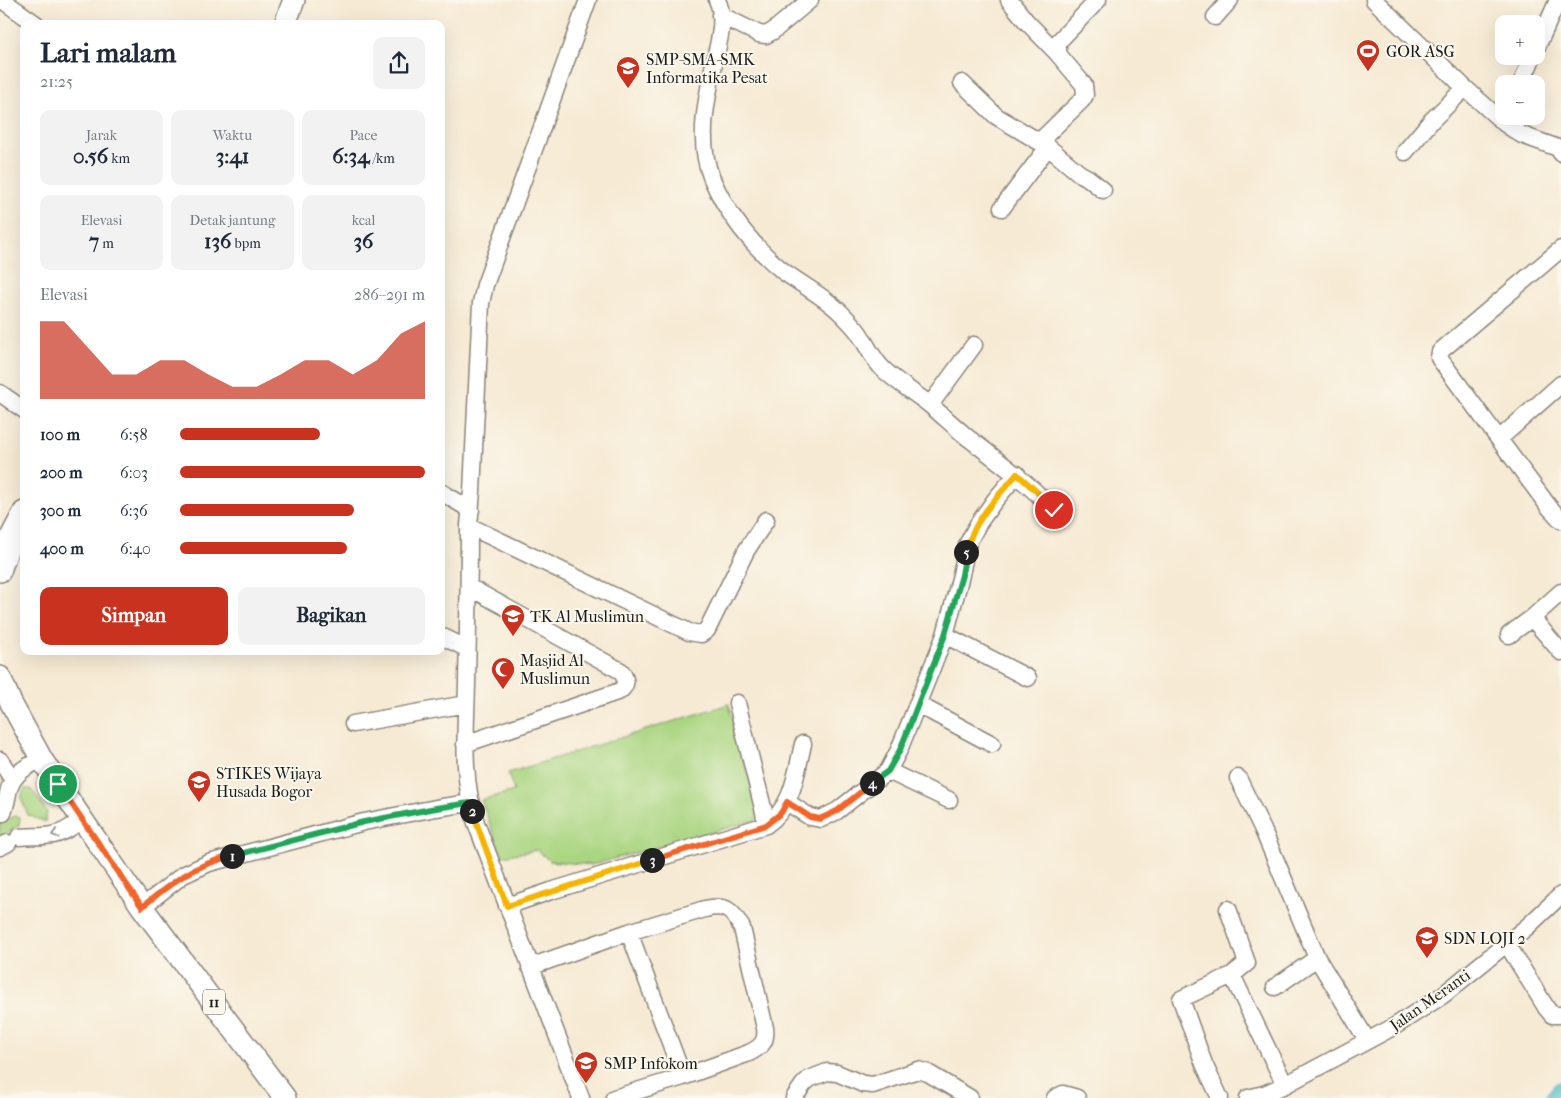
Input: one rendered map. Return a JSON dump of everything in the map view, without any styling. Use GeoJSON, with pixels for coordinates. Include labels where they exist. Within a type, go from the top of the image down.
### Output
{"type":"FeatureCollection","features":[{"type":"Feature","properties":{"kind":"main road"},"geometry":{"type":"LineString","coordinates":[[287,20],[294,0]]}},
{"type":"Feature","properties":{"kind":"main road"},"geometry":{"type":"LineString","coordinates":[[0,571],[13,533],[20,520]]}},
{"type":"Feature","properties":{"kind":"main road","name":"11"},"geometry":{"type":"LineString","coordinates":[[2,686],[42,760],[142,907],[285,1098]]}},
{"type":"Feature","properties":{"kind":"street"},"geometry":{"type":"LineString","coordinates":[[2,0],[30,20]]}},
{"type":"Feature","properties":{"kind":"street"},"geometry":{"type":"LineString","coordinates":[[581,1098],[507,906],[470,803],[466,774],[465,744],[470,518],[481,303],[485,286],[588,0]]}},
{"type":"Feature","properties":{"kind":"street"},"geometry":{"type":"LineString","coordinates":[[718,8],[759,34],[766,35],[810,0]]}},
{"type":"Feature","properties":{"kind":"street"},"geometry":{"type":"LineString","coordinates":[[1002,208],[1044,144],[1085,95],[1084,85],[1009,0]]}},
{"type":"Feature","properties":{"kind":"street"},"geometry":{"type":"LineString","coordinates":[[1058,54],[1058,42],[1098,0]]}},
{"type":"Feature","properties":{"kind":"street"},"geometry":{"type":"LineString","coordinates":[[1216,17],[1230,0]]}},
{"type":"Feature","properties":{"kind":"street"},"geometry":{"type":"LineString","coordinates":[[1374,0],[1465,88],[1495,111]]}},
{"type":"Feature","properties":{"kind":"street"},"geometry":{"type":"LineString","coordinates":[[1545,29],[1558,0]]}},
{"type":"Feature","properties":{"kind":"street"},"geometry":{"type":"LineString","coordinates":[[718,8],[721,33],[714,60],[703,126],[708,168],[718,193],[728,209],[756,247],[784,271],[841,312],[858,331],[874,358],[884,370],[1017,474],[1054,510]]}},
{"type":"Feature","properties":{"kind":"street"},"geometry":{"type":"LineString","coordinates":[[962,83],[996,116],[1044,144],[1103,190]]}},
{"type":"Feature","properties":{"kind":"street"},"geometry":{"type":"LineString","coordinates":[[1405,152],[1432,120],[1465,88]]}},
{"type":"Feature","properties":{"kind":"street"},"geometry":{"type":"LineString","coordinates":[[1511,125],[1522,135],[1560,149]]}},
{"type":"Feature","properties":{"kind":"street"},"geometry":{"type":"LineString","coordinates":[[1561,249],[1440,352],[1439,358],[1499,440],[1555,502],[1561,520]]}},
{"type":"Feature","properties":{"kind":"street"},"geometry":{"type":"LineString","coordinates":[[930,405],[974,345]]}},
{"type":"Feature","properties":{"kind":"street"},"geometry":{"type":"LineString","coordinates":[[1499,440],[1561,384]]}},
{"type":"Feature","properties":{"kind":"street"},"geometry":{"type":"LineString","coordinates":[[0,393],[20,407]]}},
{"type":"Feature","properties":{"kind":"street"},"geometry":{"type":"LineString","coordinates":[[787,802],[810,817],[820,819],[837,811],[888,771],[900,750],[945,635],[962,575],[967,545],[994,500],[1017,474]]}},
{"type":"Feature","properties":{"kind":"street"},"geometry":{"type":"LineString","coordinates":[[445,496],[470,518],[689,632],[701,634],[707,630],[746,551],[766,520]]}},
{"type":"Feature","properties":{"kind":"street"},"geometry":{"type":"LineString","coordinates":[[465,744],[620,691],[626,683],[621,671],[468,587]]}},
{"type":"Feature","properties":{"kind":"street"},"geometry":{"type":"LineString","coordinates":[[1509,635],[1532,618],[1561,592]]}},
{"type":"Feature","properties":{"kind":"street"},"geometry":{"type":"LineString","coordinates":[[1532,618],[1561,652]]}},
{"type":"Feature","properties":{"kind":"street"},"geometry":{"type":"LineString","coordinates":[[945,635],[1028,678]]}},
{"type":"Feature","properties":{"kind":"street"},"geometry":{"type":"LineString","coordinates":[[445,638],[466,648]]}},
{"type":"Feature","properties":{"kind":"street"},"geometry":{"type":"LineString","coordinates":[[737,703],[766,825]]}},
{"type":"Feature","properties":{"kind":"street"},"geometry":{"type":"LineString","coordinates":[[353,724],[466,704]]}},
{"type":"Feature","properties":{"kind":"street"},"geometry":{"type":"LineString","coordinates":[[917,704],[992,744]]}},
{"type":"Feature","properties":{"kind":"street"},"geometry":{"type":"LineString","coordinates":[[507,906],[569,885],[766,825],[781,813],[787,802],[803,744]]}},
{"type":"Feature","properties":{"kind":"street"},"geometry":{"type":"LineString","coordinates":[[0,760],[13,780]]}},
{"type":"Feature","properties":{"kind":"street"},"geometry":{"type":"LineString","coordinates":[[4,814],[13,780],[30,764],[42,760]]}},
{"type":"Feature","properties":{"kind":"street"},"geometry":{"type":"LineString","coordinates":[[888,771],[949,800]]}},
{"type":"Feature","properties":{"kind":"street"},"geometry":{"type":"LineString","coordinates":[[1238,778],[1263,830],[1317,958],[1367,1040]]}},
{"type":"Feature","properties":{"kind":"street"},"geometry":{"type":"LineString","coordinates":[[142,907],[183,875],[209,863],[364,822],[470,803]]}},
{"type":"Feature","properties":{"kind":"street"},"geometry":{"type":"LineString","coordinates":[[9,842],[60,834],[72,828],[82,819]]}},
{"type":"Feature","properties":{"kind":"street","name":"Jalan Meranti"},"geometry":{"type":"LineString","coordinates":[[1248,1098],[1264,1094],[1285,1085],[1395,1026],[1443,995],[1527,928],[1561,894]]}},
{"type":"Feature","properties":{"kind":"street"},"geometry":{"type":"LineString","coordinates":[[530,967],[629,932],[716,906],[724,907],[737,918],[742,928],[765,1028],[764,1044],[750,1054],[614,1098]]}},
{"type":"Feature","properties":{"kind":"street"},"geometry":{"type":"LineString","coordinates":[[1220,1098],[1204,1064],[1181,999],[1232,975],[1247,963],[1228,910]]}},
{"type":"Feature","properties":{"kind":"street"},"geometry":{"type":"LineString","coordinates":[[629,932],[683,1077]]}},
{"type":"Feature","properties":{"kind":"street"},"geometry":{"type":"LineString","coordinates":[[1507,944],[1547,1009],[1552,1015],[1561,1015]]}},
{"type":"Feature","properties":{"kind":"street"},"geometry":{"type":"LineString","coordinates":[[1275,987],[1317,958]]}},
{"type":"Feature","properties":{"kind":"street"},"geometry":{"type":"LineString","coordinates":[[1232,975],[1285,1085]]}},
{"type":"Feature","properties":{"kind":"street"},"geometry":{"type":"LineString","coordinates":[[794,1098],[810,1079],[827,1072],[863,1084],[873,1085],[918,1070],[928,1073],[970,1098]]}},
{"type":"Feature","properties":{"kind":"street"},"geometry":{"type":"LineString","coordinates":[[1055,1098],[1063,1094],[1077,1098]]}},
{"type":"Feature","properties":{"kind":"green space"},"geometry":{"type":"Polygon","coordinates":[[[729,704],[758,812],[756,820],[591,865],[550,861],[537,850],[502,856],[481,800],[514,791],[508,773],[729,704]]]}},
{"type":"Feature","properties":{"kind":"green space"},"geometry":{"type":"Polygon","coordinates":[[[24,789],[31,789],[47,812],[45,822],[28,815],[21,799],[24,789]]]}},
{"type":"Feature","properties":{"kind":"green space"},"geometry":{"type":"Polygon","coordinates":[[[15,816],[20,817],[19,825],[0,838],[0,824],[15,816]]]}},
{"type":"Feature","properties":{"kind":"waterway"},"geometry":{"type":"LineString","coordinates":[[1554,1098],[1561,1090]]}},
{"type":"Feature","properties":{"kind":"place","name":"GOR ASG"},"geometry":{"type":"Point","coordinates":[1368,72]}},
{"type":"Feature","properties":{"kind":"place","name":"SMP-SMA-SMK Informatika Pesat"},"geometry":{"type":"Point","coordinates":[628,89]}},
{"type":"Feature","properties":{"kind":"place","name":"TK Al Muslimun"},"geometry":{"type":"Point","coordinates":[513,637]}},
{"type":"Feature","properties":{"kind":"place","name":"Masjid Al Muslimun"},"geometry":{"type":"Point","coordinates":[503,690]}},
{"type":"Feature","properties":{"kind":"place","name":"STIKES Wijaya Husada Bogor"},"geometry":{"type":"Point","coordinates":[199,803]}},
{"type":"Feature","properties":{"kind":"place","name":"SDN LOJI 2"},"geometry":{"type":"Point","coordinates":[1427,959]}},
{"type":"Feature","properties":{"kind":"place","name":"SMP Infokom"},"geometry":{"type":"Point","coordinates":[586,1084]}},
{"type":"Feature","properties":{"kind":"route"},"geometry":{"type":"LineString","coordinates":[[58,784],[142,907],[183,875],[209,863],[364,822],[470,803],[507,906],[766,825],[781,813],[787,802],[810,817],[820,819],[837,811],[888,771],[900,750],[945,635],[962,575],[967,545],[994,500],[1017,474],[1054,510]]}}]}
